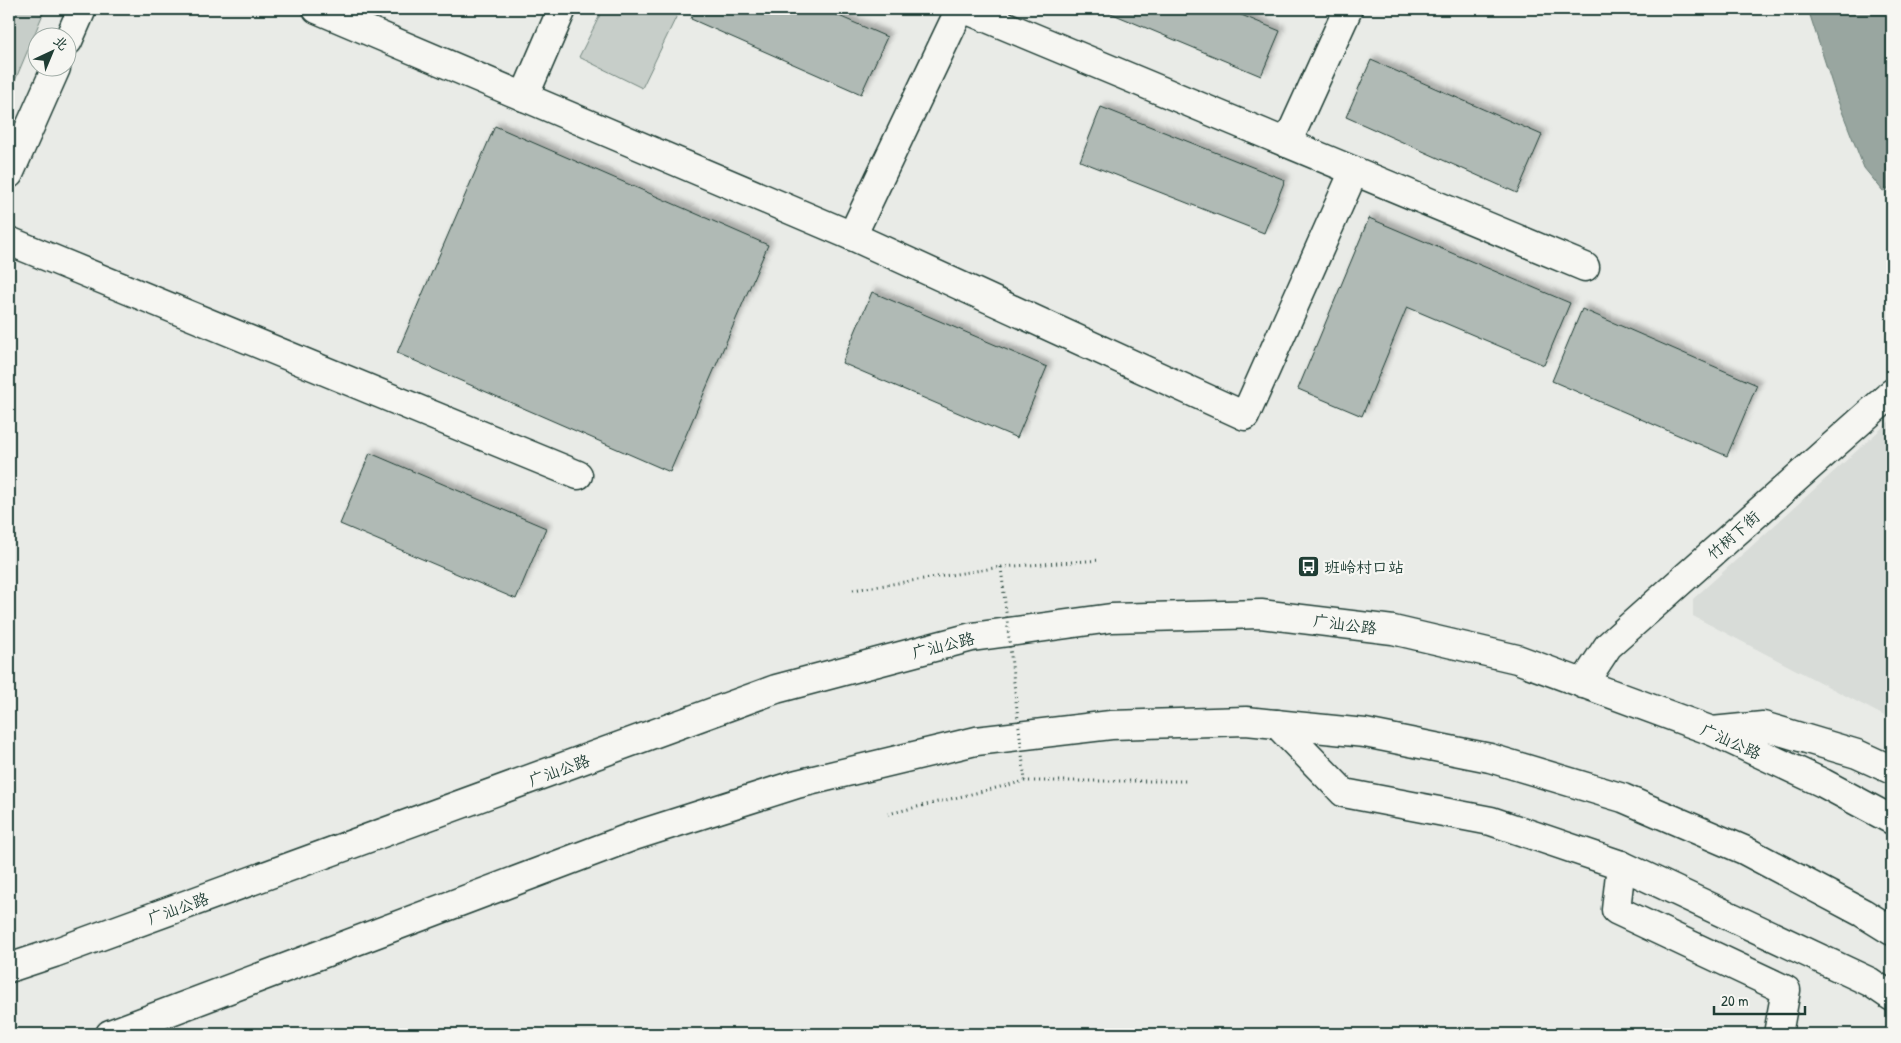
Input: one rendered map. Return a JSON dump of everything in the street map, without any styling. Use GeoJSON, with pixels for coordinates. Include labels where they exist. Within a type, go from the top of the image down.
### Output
{"type":"FeatureCollection","features":[{"type":"Feature","properties":{"kind":"main road"},"geometry":{"type":"LineString","coordinates":[[74,28],[82,9]]}},
{"type":"Feature","properties":{"kind":"main road"},"geometry":{"type":"LineString","coordinates":[[317,9],[852,236],[1245,416],[1354,171]]}},
{"type":"Feature","properties":{"kind":"main road"},"geometry":{"type":"LineString","coordinates":[[524,97],[562,9]]}},
{"type":"Feature","properties":{"kind":"main road"},"geometry":{"type":"LineString","coordinates":[[852,236],[960,9]]}},
{"type":"Feature","properties":{"kind":"main road"},"geometry":{"type":"LineString","coordinates":[[965,9],[1585,267]]}},
{"type":"Feature","properties":{"kind":"main road"},"geometry":{"type":"LineString","coordinates":[[1287,143],[1348,9]]}},
{"type":"Feature","properties":{"kind":"main road"},"geometry":{"type":"LineString","coordinates":[[9,174],[52,78]]}},
{"type":"Feature","properties":{"kind":"main road"},"geometry":{"type":"LineString","coordinates":[[9,241],[578,475]]}},
{"type":"Feature","properties":{"kind":"main road","name":"竹树下街"},"geometry":{"type":"LineString","coordinates":[[1583,684],[1608,646],[1892,393]]}},
{"type":"Feature","properties":{"kind":"main road","name":"广汕公路"},"geometry":{"type":"LineString","coordinates":[[9,968],[420,821],[776,689],[972,637],[1111,618],[1261,614],[1393,630],[1516,659],[1712,732],[1823,783],[1892,820]]}},
{"type":"Feature","properties":{"kind":"main road"},"geometry":{"type":"LineString","coordinates":[[110,1034],[634,836],[797,784],[976,741],[1111,725],[1246,722],[1277,724],[1365,733],[1490,758],[1623,798],[1744,850],[1863,913],[1892,932]]}},
{"type":"Feature","properties":{"kind":"main road"},"geometry":{"type":"LineString","coordinates":[[1277,724],[1344,793],[1491,821],[1621,865],[1870,982],[1892,997]]}},
{"type":"Feature","properties":{"kind":"main road"},"geometry":{"type":"LineString","coordinates":[[1712,732],[1763,726],[1857,754],[1892,770]]}},
{"type":"Feature","properties":{"kind":"main road"},"geometry":{"type":"LineString","coordinates":[[1621,865],[1616,910],[1786,990],[1778,1034]]}},
{"type":"Feature","properties":{"kind":"path"},"geometry":{"type":"LineString","coordinates":[[853,590],[1001,567],[1101,560]]}},
{"type":"Feature","properties":{"kind":"path"},"geometry":{"type":"LineString","coordinates":[[1001,567],[1025,781]]}},
{"type":"Feature","properties":{"kind":"path"},"geometry":{"type":"LineString","coordinates":[[888,814],[1025,781],[1188,781]]}},
{"type":"Feature","properties":{"kind":"shaded area"},"geometry":{"type":"Polygon","coordinates":[[[9,9],[45,9],[37,28],[28,28],[28,50],[9,95],[9,9]]]}},
{"type":"Feature","properties":{"kind":"shaded area"},"geometry":{"type":"Polygon","coordinates":[[[603,9],[680,9],[642,88],[579,57],[603,9]]]}},
{"type":"Feature","properties":{"kind":"shaded area"},"geometry":{"type":"Polygon","coordinates":[[[1808,9],[1892,9],[1892,187],[1883,191],[1864,168],[1836,96],[1808,9]]]}},
{"type":"Feature","properties":{"kind":"shaded area"},"geometry":{"type":"Polygon","coordinates":[[[1892,419],[1892,720],[1693,616],[1693,599],[1892,419]]]}},
{"type":"Feature","properties":{"kind":"building"},"geometry":{"type":"Polygon","coordinates":[[[695,9],[823,9],[887,37],[861,94],[691,19],[695,9]]]}},
{"type":"Feature","properties":{"kind":"building"},"geometry":{"type":"Polygon","coordinates":[[[1101,9],[1227,9],[1280,31],[1261,76],[1101,9]]]}},
{"type":"Feature","properties":{"kind":"building"},"geometry":{"type":"Polygon","coordinates":[[[1371,60],[1542,135],[1517,193],[1346,117],[1371,60]]]}},
{"type":"Feature","properties":{"kind":"building"},"geometry":{"type":"Polygon","coordinates":[[[1101,107],[1285,180],[1264,233],[1080,161],[1101,107]]]}},
{"type":"Feature","properties":{"kind":"building"},"geometry":{"type":"Polygon","coordinates":[[[495,126],[768,245],[670,472],[397,353],[495,126]]]}},
{"type":"Feature","properties":{"kind":"building"},"geometry":{"type":"Polygon","coordinates":[[[1369,218],[1570,303],[1544,365],[1407,307],[1362,416],[1298,389],[1369,218]]]}},
{"type":"Feature","properties":{"kind":"building"},"geometry":{"type":"Polygon","coordinates":[[[872,292],[1047,367],[1017,438],[842,363],[872,292]]]}},
{"type":"Feature","properties":{"kind":"building"},"geometry":{"type":"Polygon","coordinates":[[[1582,309],[1757,385],[1727,456],[1552,381],[1582,309]]]}},
{"type":"Feature","properties":{"kind":"building"},"geometry":{"type":"Polygon","coordinates":[[[370,453],[546,528],[516,599],[340,524],[370,453]]]}},
{"type":"Feature","properties":{"kind":"place","name":"班岭村口站"},"geometry":{"type":"Point","coordinates":[1308,567]}}]}
